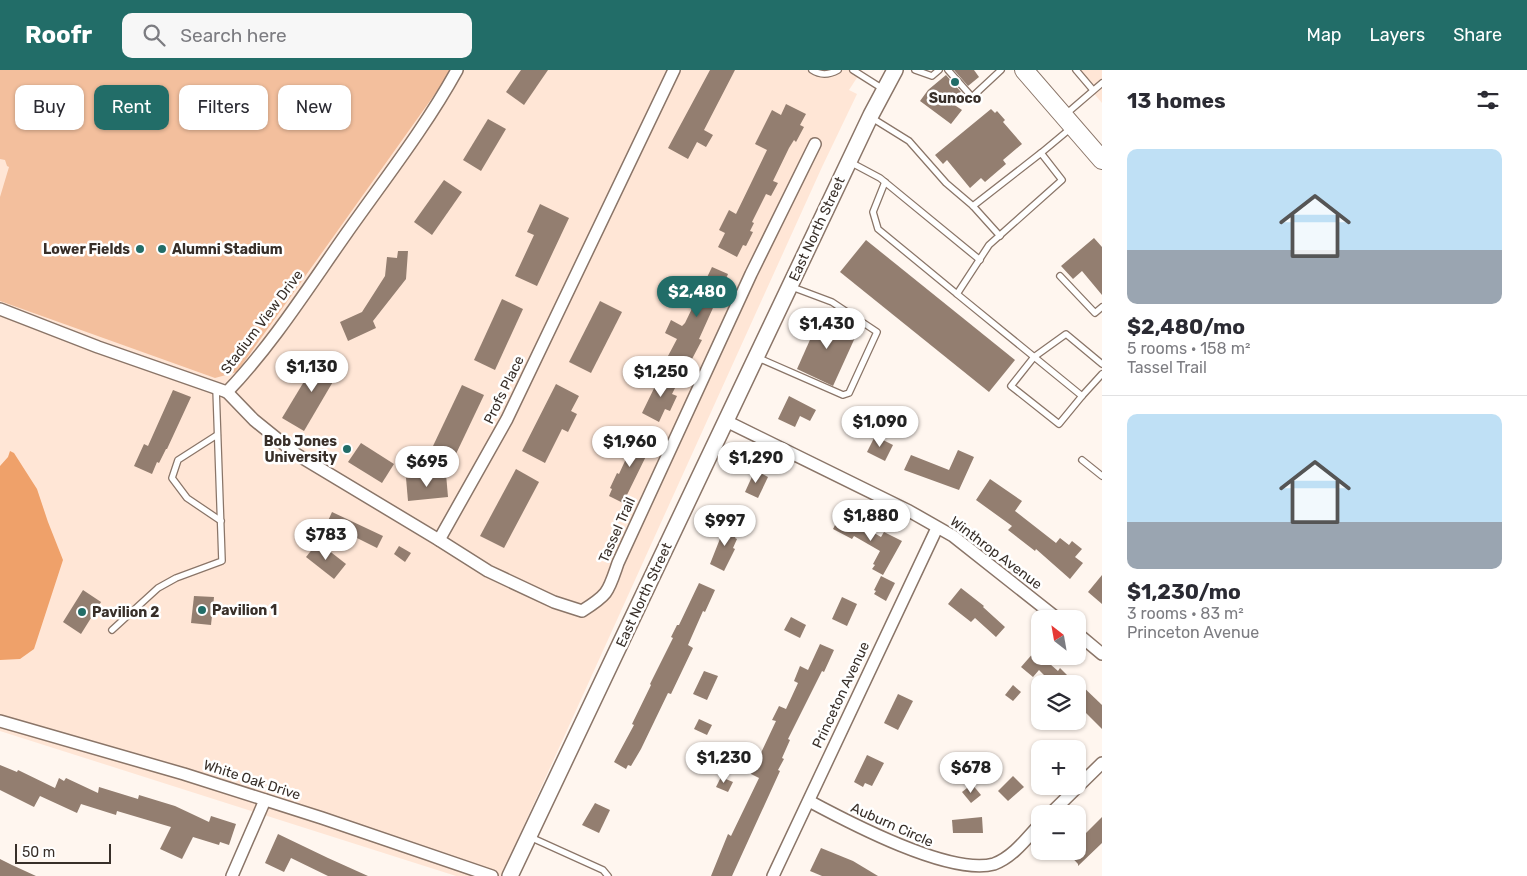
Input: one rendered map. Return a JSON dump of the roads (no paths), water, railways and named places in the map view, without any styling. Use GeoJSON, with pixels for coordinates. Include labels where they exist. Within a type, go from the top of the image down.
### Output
{"type":"FeatureCollection","features":[{"type":"Feature","properties":{"kind":"main road","name":"East North Street"},"geometry":{"type":"LineString","coordinates":[[510,876],[870,117],[895,70]]}},
{"type":"Feature","properties":{"kind":"main road"},"geometry":{"type":"LineString","coordinates":[[1024,70],[1102,160]]}},
{"type":"Feature","properties":{"kind":"street","name":"Stadium View Drive"},"geometry":{"type":"LineString","coordinates":[[0,309],[98,347],[221,390],[250,367],[430,115],[457,70]]}},
{"type":"Feature","properties":{"kind":"street","name":"Profs Place"},"geometry":{"type":"LineString","coordinates":[[439,540],[507,419],[674,70]]}},
{"type":"Feature","properties":{"kind":"street","name":"Tassel Trail"},"geometry":{"type":"LineString","coordinates":[[439,540],[488,571],[554,602],[582,610],[602,598],[609,589],[618,563],[751,274],[815,144]]}},
{"type":"Feature","properties":{"kind":"street"},"geometry":{"type":"LineString","coordinates":[[221,390],[296,454],[439,540]]}},
{"type":"Feature","properties":{"kind":"street","name":"Winthrop Avenue"},"geometry":{"type":"LineString","coordinates":[[726,421],[909,511],[953,536],[1047,610]]}},
{"type":"Feature","properties":{"kind":"street","name":"Princeton Avenue"},"geometry":{"type":"LineString","coordinates":[[773,876],[937,528]]}},
{"type":"Feature","properties":{"kind":"street"},"geometry":{"type":"LineString","coordinates":[[1086,641],[1102,654]]}},
{"type":"Feature","properties":{"kind":"street","name":"White Oak Drive"},"geometry":{"type":"LineString","coordinates":[[0,721],[184,774],[492,876]]}},
{"type":"Feature","properties":{"kind":"street"},"geometry":{"type":"LineString","coordinates":[[1059,805],[1102,763]]}},
{"type":"Feature","properties":{"kind":"street"},"geometry":{"type":"LineString","coordinates":[[232,876],[265,800]]}},
{"type":"Feature","properties":{"kind":"street","name":"Auburn Circle"},"geometry":{"type":"LineString","coordinates":[[810,801],[865,831],[911,852],[934,860],[973,869],[994,864],[1004,859],[1031,833]]}},
{"type":"Feature","properties":{"kind":"lane"},"geometry":{"type":"LineString","coordinates":[[812,70],[818,74],[830,74],[838,70]]}},
{"type":"Feature","properties":{"kind":"lane"},"geometry":{"type":"LineString","coordinates":[[853,70],[885,90]]}},
{"type":"Feature","properties":{"kind":"lane"},"geometry":{"type":"LineString","coordinates":[[915,70],[932,76],[939,70]]}},
{"type":"Feature","properties":{"kind":"lane"},"geometry":{"type":"LineString","coordinates":[[948,70],[972,97],[1001,70]]}},
{"type":"Feature","properties":{"kind":"lane"},"geometry":{"type":"LineString","coordinates":[[1076,70],[1093,90]]}},
{"type":"Feature","properties":{"kind":"lane"},"geometry":{"type":"LineString","coordinates":[[973,206],[1041,153],[1093,90],[1102,83]]}},
{"type":"Feature","properties":{"kind":"lane"},"geometry":{"type":"LineString","coordinates":[[870,117],[909,141],[946,183],[973,206],[1000,236]]}},
{"type":"Feature","properties":{"kind":"lane"},"geometry":{"type":"LineString","coordinates":[[957,294],[990,245],[1062,180],[1041,153]]}},
{"type":"Feature","properties":{"kind":"lane"},"geometry":{"type":"LineString","coordinates":[[849,162],[885,182],[980,260]]}},
{"type":"Feature","properties":{"kind":"lane"},"geometry":{"type":"LineString","coordinates":[[885,182],[874,212],[878,229],[1082,396]]}},
{"type":"Feature","properties":{"kind":"lane"},"geometry":{"type":"LineString","coordinates":[[1060,276],[1095,314],[1102,308]]}},
{"type":"Feature","properties":{"kind":"lane"},"geometry":{"type":"LineString","coordinates":[[756,357],[843,396],[849,393],[877,332],[832,302],[790,286]]}},
{"type":"Feature","properties":{"kind":"lane"},"geometry":{"type":"LineString","coordinates":[[1102,364],[1066,334],[1034,357],[1011,386],[1059,424],[1102,374]]}},
{"type":"Feature","properties":{"kind":"lane"},"geometry":{"type":"LineString","coordinates":[[112,630],[158,588],[176,578],[222,561],[217,435],[221,390]]}},
{"type":"Feature","properties":{"kind":"lane"},"geometry":{"type":"LineString","coordinates":[[217,435],[178,460],[172,478],[188,498],[221,521]]}},
{"type":"Feature","properties":{"kind":"lane"},"geometry":{"type":"LineString","coordinates":[[1082,460],[1102,476]]}},
{"type":"Feature","properties":{"kind":"lane"},"geometry":{"type":"LineString","coordinates":[[529,836],[603,870],[608,876]]}},
{"type":"Feature","properties":{"kind":"place","name":"Sunoco"},"geometry":{"type":"Point","coordinates":[955,82]}},
{"type":"Feature","properties":{"kind":"place","name":"Lower Fields"},"geometry":{"type":"Point","coordinates":[140,249]}},
{"type":"Feature","properties":{"kind":"place","name":"Alumni Stadium"},"geometry":{"type":"Point","coordinates":[162,249]}},
{"type":"Feature","properties":{"kind":"place","name":"Bob Jones University"},"geometry":{"type":"Point","coordinates":[347,449]}},
{"type":"Feature","properties":{"kind":"place","name":"Pavilion 1"},"geometry":{"type":"Point","coordinates":[202,610]}},
{"type":"Feature","properties":{"kind":"place","name":"Pavilion 2"},"geometry":{"type":"Point","coordinates":[82,612]}}]}
